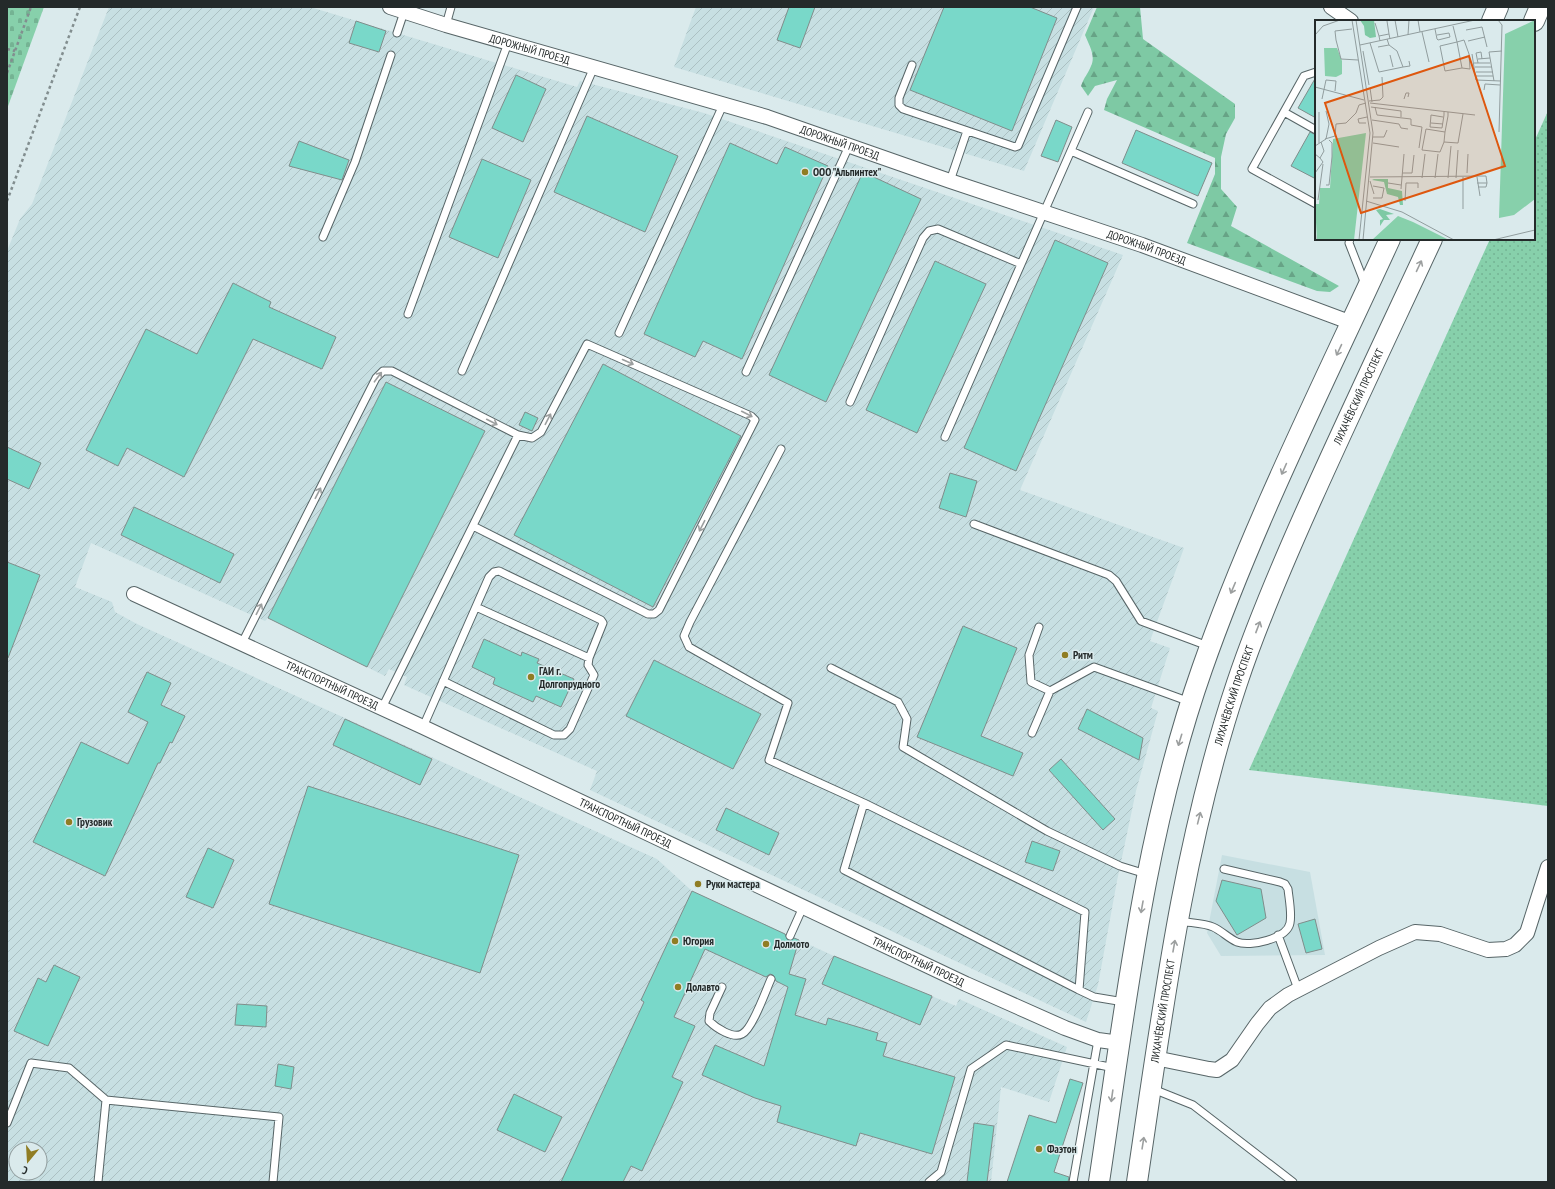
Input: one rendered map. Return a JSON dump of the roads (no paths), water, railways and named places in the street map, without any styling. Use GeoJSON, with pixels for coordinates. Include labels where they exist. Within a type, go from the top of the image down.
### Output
{"type":"FeatureCollection","features":[{"type":"Feature","properties":{"kind":"main road"},"geometry":{"type":"LineString","coordinates":[[1492,20],[1498,7]]}},
{"type":"Feature","properties":{"kind":"main road"},"geometry":{"type":"LineString","coordinates":[[1534,20],[1540,7]]}},
{"type":"Feature","properties":{"kind":"main road"},"geometry":{"type":"LineString","coordinates":[[1099,1182],[1126,1002],[1158,827],[1192,702],[1210,647],[1261,521],[1390,240]]}},
{"type":"Feature","properties":{"kind":"main road","name":"ЛИХАЧЁВСКИЙ ПРОСПЕКТ"},"geometry":{"type":"LineString","coordinates":[[1137,1182],[1178,921],[1194,835],[1214,757],[1237,682],[1265,608],[1298,529],[1432,240]]}},
{"type":"Feature","properties":{"kind":"street","name":"ДОРОЖНЫЙ ПРОЕЗД"},"geometry":{"type":"LineString","coordinates":[[390,7],[446,25],[767,117],[1043,213],[1142,245],[1352,323]]}},
{"type":"Feature","properties":{"kind":"street"},"geometry":{"type":"LineString","coordinates":[[1331,7],[1350,20]]}},
{"type":"Feature","properties":{"kind":"street","name":"ТРАНСПОРТНЫЙ ПРОЕЗД"},"geometry":{"type":"LineString","coordinates":[[134,594],[423,727],[973,987],[1065,1028],[1098,1040],[1120,1043]]}},
{"type":"Feature","properties":{"kind":"street"},"geometry":{"type":"LineString","coordinates":[[1156,1058],[1217,1070],[1232,1060],[1270,1008],[1298,989],[1379,948],[1415,932],[1440,934],[1488,950],[1506,949],[1515,945],[1527,933],[1548,867]]}},
{"type":"Feature","properties":{"kind":"lane"},"geometry":{"type":"LineString","coordinates":[[446,25],[451,7]]}},
{"type":"Feature","properties":{"kind":"lane"},"geometry":{"type":"LineString","coordinates":[[912,65],[899,98],[899,105],[903,109],[1015,147],[1018,146],[1077,7]]}},
{"type":"Feature","properties":{"kind":"lane"},"geometry":{"type":"LineString","coordinates":[[397,33],[404,12]]}},
{"type":"Feature","properties":{"kind":"lane"},"geometry":{"type":"LineString","coordinates":[[408,314],[508,43]]}},
{"type":"Feature","properties":{"kind":"lane"},"geometry":{"type":"LineString","coordinates":[[323,237],[355,162],[391,55]]}},
{"type":"Feature","properties":{"kind":"lane"},"geometry":{"type":"LineString","coordinates":[[462,371],[594,68]]}},
{"type":"Feature","properties":{"kind":"lane"},"geometry":{"type":"LineString","coordinates":[[1315,72],[1304,76],[1252,169],[1315,203]]}},
{"type":"Feature","properties":{"kind":"lane"},"geometry":{"type":"LineString","coordinates":[[619,333],[723,105]]}},
{"type":"Feature","properties":{"kind":"lane"},"geometry":{"type":"LineString","coordinates":[[945,437],[1088,112]]}},
{"type":"Feature","properties":{"kind":"lane"},"geometry":{"type":"LineString","coordinates":[[1284,112],[1315,129]]}},
{"type":"Feature","properties":{"kind":"lane"},"geometry":{"type":"LineString","coordinates":[[950,181],[967,131]]}},
{"type":"Feature","properties":{"kind":"lane"},"geometry":{"type":"LineString","coordinates":[[746,372],[849,146]]}},
{"type":"Feature","properties":{"kind":"lane"},"geometry":{"type":"LineString","coordinates":[[1071,151],[1193,204]]}},
{"type":"Feature","properties":{"kind":"lane"},"geometry":{"type":"LineString","coordinates":[[850,402],[923,238],[929,232],[938,229],[1021,264]]}},
{"type":"Feature","properties":{"kind":"lane"},"geometry":{"type":"LineString","coordinates":[[1350,240],[1349,243],[1367,290]]}},
{"type":"Feature","properties":{"kind":"lane"},"geometry":{"type":"LineString","coordinates":[[242,643],[376,378],[383,371],[392,371],[518,435],[532,438],[541,432],[587,344],[751,416],[756,420],[663,603],[654,614],[648,614],[473,526]]}},
{"type":"Feature","properties":{"kind":"lane"},"geometry":{"type":"LineString","coordinates":[[382,708],[518,435]]}},
{"type":"Feature","properties":{"kind":"lane"},"geometry":{"type":"LineString","coordinates":[[781,449],[690,622],[684,636],[689,647],[788,703],[768,760],[864,803],[1085,912],[1079,990]]}},
{"type":"Feature","properties":{"kind":"lane"},"geometry":{"type":"LineString","coordinates":[[974,524],[1109,574],[1116,581],[1141,621],[1210,647]]}},
{"type":"Feature","properties":{"kind":"lane"},"geometry":{"type":"LineString","coordinates":[[423,727],[443,681],[476,607],[489,576],[494,572],[499,571],[601,620],[603,623],[602,629],[589,658],[588,665],[594,675],[570,729],[564,735],[554,735],[443,681]]}},
{"type":"Feature","properties":{"kind":"lane"},"geometry":{"type":"LineString","coordinates":[[476,607],[589,658]]}},
{"type":"Feature","properties":{"kind":"lane"},"geometry":{"type":"LineString","coordinates":[[1039,627],[1029,655],[1031,682],[1050,691]]}},
{"type":"Feature","properties":{"kind":"lane"},"geometry":{"type":"LineString","coordinates":[[1032,733],[1050,691],[1094,667],[1192,702]]}},
{"type":"Feature","properties":{"kind":"lane"},"geometry":{"type":"LineString","coordinates":[[831,668],[898,702],[907,719],[903,747],[1047,831],[1120,866],[1149,874]]}},
{"type":"Feature","properties":{"kind":"lane"},"geometry":{"type":"LineString","coordinates":[[864,803],[844,870],[1079,990],[1094,997],[1126,1002]]}},
{"type":"Feature","properties":{"kind":"lane"},"geometry":{"type":"LineString","coordinates":[[1178,921],[1213,927],[1237,942],[1253,944],[1278,935],[1288,928],[1290,922],[1288,889],[1285,884],[1224,869]]}},
{"type":"Feature","properties":{"kind":"lane"},"geometry":{"type":"LineString","coordinates":[[790,936],[803,907]]}},
{"type":"Feature","properties":{"kind":"lane"},"geometry":{"type":"LineString","coordinates":[[1278,935],[1298,989]]}},
{"type":"Feature","properties":{"kind":"lane"},"geometry":{"type":"LineString","coordinates":[[722,987],[710,1014],[709,1021],[715,1027],[736,1036],[744,1034],[749,1027],[771,979]]}},
{"type":"Feature","properties":{"kind":"lane"},"geometry":{"type":"LineString","coordinates":[[1073,1182],[1098,1040]]}},
{"type":"Feature","properties":{"kind":"lane"},"geometry":{"type":"LineString","coordinates":[[930,1182],[941,1172],[971,1069],[1006,1045],[1116,1069]]}},
{"type":"Feature","properties":{"kind":"lane"},"geometry":{"type":"LineString","coordinates":[[7,1123],[31,1063],[69,1068],[106,1100],[279,1117],[273,1182]]}},
{"type":"Feature","properties":{"kind":"lane"},"geometry":{"type":"LineString","coordinates":[[1151,1088],[1193,1105],[1293,1182]]}},
{"type":"Feature","properties":{"kind":"lane"},"geometry":{"type":"LineString","coordinates":[[98,1182],[106,1100]]}},
{"type":"Feature","properties":{"kind":"place","name":"ООО \"Альпинтех\""},"geometry":{"type":"Point","coordinates":[805,172]}},
{"type":"Feature","properties":{"kind":"place","name":"Ритм"},"geometry":{"type":"Point","coordinates":[1065,655]}},
{"type":"Feature","properties":{"kind":"place","name":"ГАИ г. Долгопрудного"},"geometry":{"type":"Point","coordinates":[531,677]}},
{"type":"Feature","properties":{"kind":"place","name":"Грузовик"},"geometry":{"type":"Point","coordinates":[69,822]}},
{"type":"Feature","properties":{"kind":"place","name":"Руки мастера"},"geometry":{"type":"Point","coordinates":[698,884]}},
{"type":"Feature","properties":{"kind":"place","name":"Югория"},"geometry":{"type":"Point","coordinates":[675,941]}},
{"type":"Feature","properties":{"kind":"place","name":"Долмото"},"geometry":{"type":"Point","coordinates":[766,944]}},
{"type":"Feature","properties":{"kind":"place","name":"Долавто"},"geometry":{"type":"Point","coordinates":[678,987]}},
{"type":"Feature","properties":{"kind":"place","name":"Фаэтон"},"geometry":{"type":"Point","coordinates":[1039,1149]}}]}
